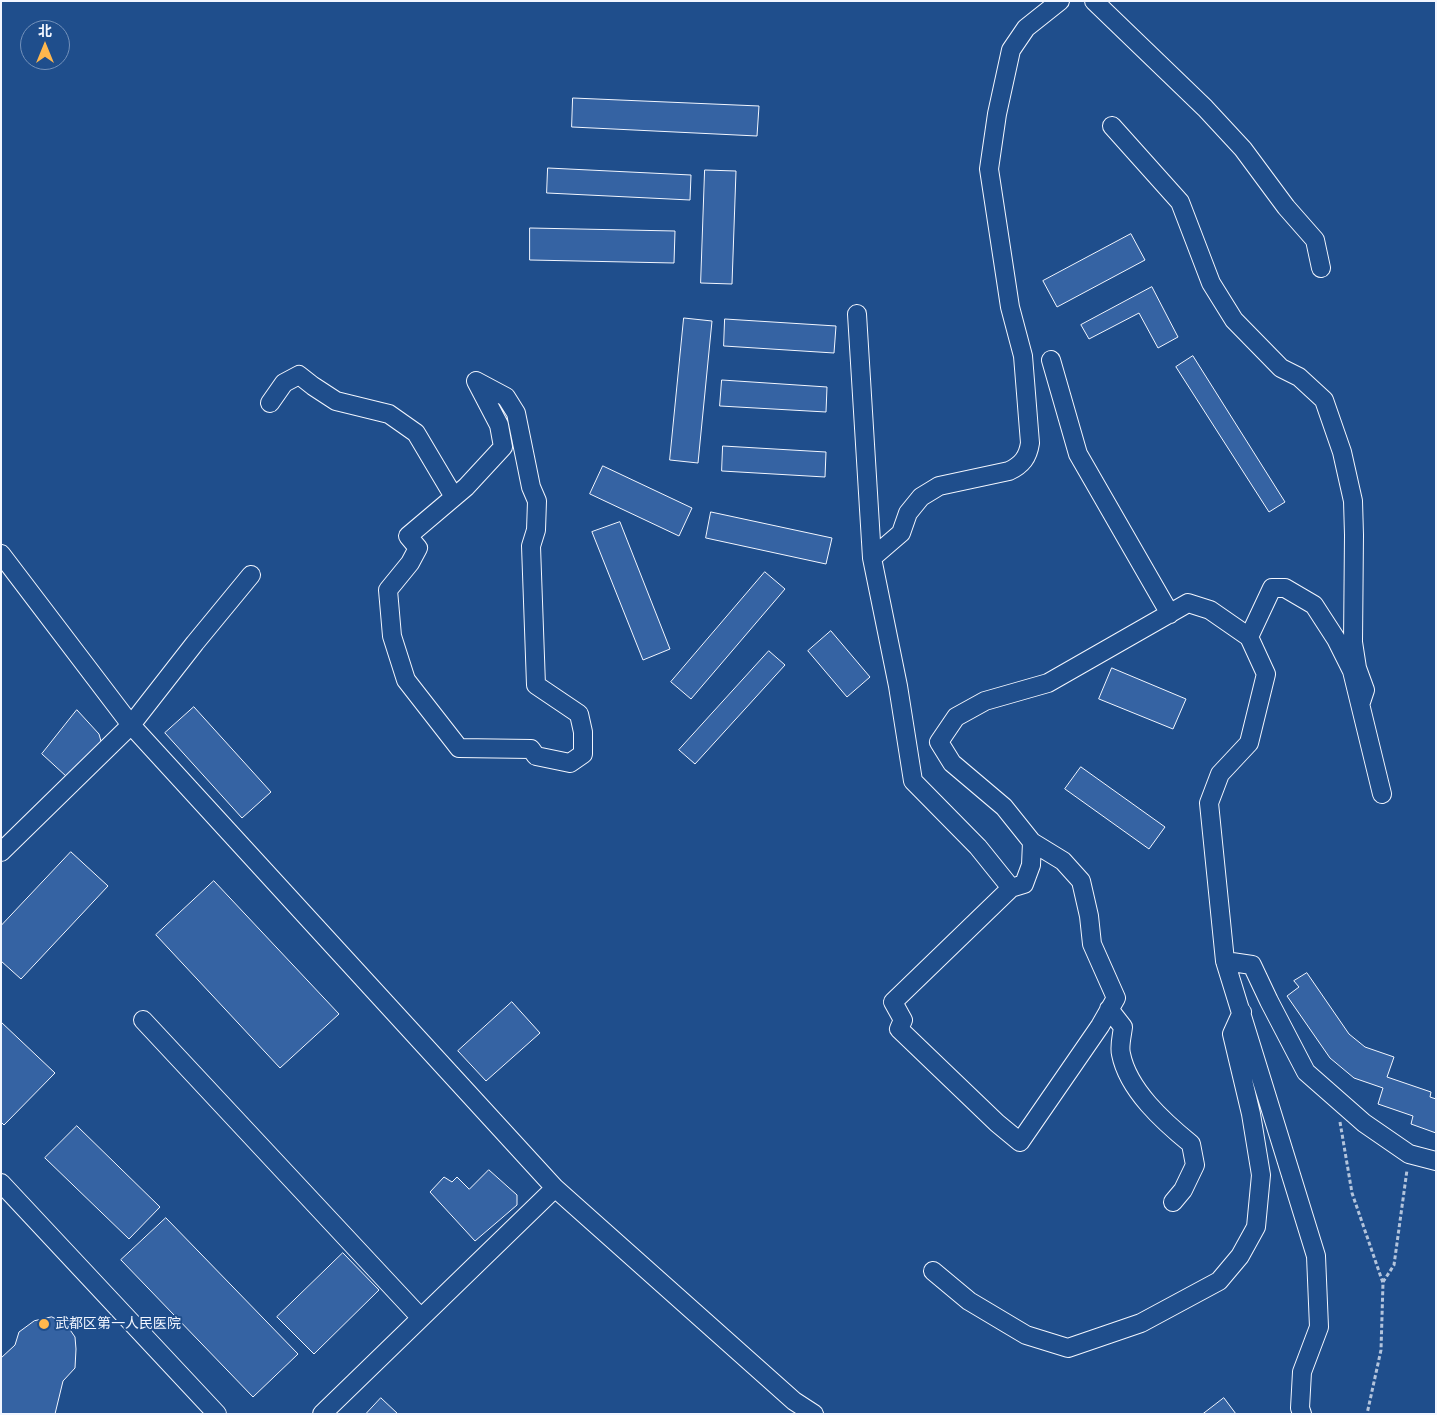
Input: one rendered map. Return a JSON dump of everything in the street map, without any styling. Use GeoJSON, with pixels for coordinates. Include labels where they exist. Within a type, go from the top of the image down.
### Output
{"type":"FeatureCollection","features":[{"type":"Feature","properties":{"kind":"street"},"geometry":{"type":"LineString","coordinates":[[872,558],[901,533],[908,513],[921,497],[939,486],[1009,471],[1024,461],[1029,452],[1030,443],[1023,356],[1010,308],[989,169],[997,114],[1011,50],[1026,28],[1060,1]]}},
{"type":"Feature","properties":{"kind":"street"},"geometry":{"type":"LineString","coordinates":[[1094,1],[1205,108],[1243,149],[1290,212],[1315,240],[1321,268]]}},
{"type":"Feature","properties":{"kind":"street"},"geometry":{"type":"LineString","coordinates":[[1112,126],[1180,202],[1211,283],[1234,320],[1281,368],[1299,377],[1324,400],[1342,452],[1352,501],[1354,535],[1353,642],[1357,668],[1365,690],[1361,702]]}},
{"type":"Feature","properties":{"kind":"street"},"geometry":{"type":"LineString","coordinates":[[857,314],[872,558],[898,686],[913,781],[978,847],[1011,888]]}},
{"type":"Feature","properties":{"kind":"street"},"geometry":{"type":"LineString","coordinates":[[1051,360],[1078,454],[1170,614]]}},
{"type":"Feature","properties":{"kind":"street"},"geometry":{"type":"LineString","coordinates":[[270,403],[284,383],[299,375],[336,401],[389,414],[416,433],[454,497]]}},
{"type":"Feature","properties":{"kind":"street"},"geometry":{"type":"LineString","coordinates":[[476,381],[506,397],[516,413],[531,487],[537,501],[536,530],[531,546],[536,685],[579,714],[583,732],[583,754],[570,763],[536,756],[531,749],[459,748],[406,680],[392,636],[388,590],[410,563],[418,548],[408,536],[454,497],[466,487],[503,447],[499,425],[476,381]]}},
{"type":"Feature","properties":{"kind":"street"},"geometry":{"type":"LineString","coordinates":[[1,554],[131,725],[555,1188],[794,1401],[814,1414]]}},
{"type":"Feature","properties":{"kind":"street"},"geometry":{"type":"LineString","coordinates":[[1,852],[131,725],[195,642],[251,575]]}},
{"type":"Feature","properties":{"kind":"street"},"geometry":{"type":"LineString","coordinates":[[1249,637],[1272,588],[1286,588],[1314,605],[1332,632],[1352,670],[1382,794]]}},
{"type":"Feature","properties":{"kind":"street"},"geometry":{"type":"LineString","coordinates":[[1032,842],[1031,865],[1024,884],[1011,888],[893,1002],[903,1020],[899,1029],[997,1123],[1020,1142],[1100,1026],[1116,998],[1092,944],[1089,916],[1081,881],[1062,861],[1032,842],[1004,807],[952,764],[939,742],[956,717],[985,701],[1048,683],[1188,603],[1210,610],[1249,637],[1266,674],[1249,744],[1220,774],[1209,803],[1225,960],[1316,1256],[1320,1327],[1302,1372],[1300,1408],[1302,1414]]}},
{"type":"Feature","properties":{"kind":"street"},"geometry":{"type":"LineString","coordinates":[[1225,960],[1252,965],[1306,1072],[1364,1123],[1410,1154],[1436,1161]]}},
{"type":"Feature","properties":{"kind":"street"},"geometry":{"type":"LineString","coordinates":[[1109,1009],[1123,1027],[1120,1052],[1128,1076],[1155,1111],[1174,1130],[1192,1144],[1195,1165],[1182,1190],[1173,1202]]}},
{"type":"Feature","properties":{"kind":"street"},"geometry":{"type":"LineString","coordinates":[[933,1271],[969,1301],[1026,1335],[1068,1348],[1141,1323],[1219,1281],[1240,1256],[1256,1227],[1261,1175],[1251,1114],[1232,1034],[1242,1012]]}},
{"type":"Feature","properties":{"kind":"street"},"geometry":{"type":"LineString","coordinates":[[143,1020],[421,1318]]}},
{"type":"Feature","properties":{"kind":"street"},"geometry":{"type":"LineString","coordinates":[[1,1183],[217,1414]]}},
{"type":"Feature","properties":{"kind":"street"},"geometry":{"type":"LineString","coordinates":[[322,1414],[555,1188]]}},
{"type":"Feature","properties":{"kind":"path"},"geometry":{"type":"LineString","coordinates":[[1335,1098],[1352,1193],[1383,1282],[1381,1350],[1367,1414]]}},
{"type":"Feature","properties":{"kind":"path"},"geometry":{"type":"LineString","coordinates":[[1383,1282],[1394,1265],[1410,1154]]}},
{"type":"Feature","properties":{"kind":"building"},"geometry":{"type":"Polygon","coordinates":[[[573,98],[759,106],[757,136],[572,127],[573,98]]]}},
{"type":"Feature","properties":{"kind":"building"},"geometry":{"type":"Polygon","coordinates":[[[548,168],[691,175],[690,200],[547,193],[548,168]]]}},
{"type":"Feature","properties":{"kind":"building"},"geometry":{"type":"Polygon","coordinates":[[[705,170],[736,171],[732,284],[701,283],[705,170]]]}},
{"type":"Feature","properties":{"kind":"building"},"geometry":{"type":"Polygon","coordinates":[[[530,228],[675,231],[674,263],[530,260],[530,228]]]}},
{"type":"Feature","properties":{"kind":"building"},"geometry":{"type":"Polygon","coordinates":[[[1131,234],[1145,260],[1057,307],[1043,281],[1131,234]]]}},
{"type":"Feature","properties":{"kind":"building"},"geometry":{"type":"Polygon","coordinates":[[[1152,287],[1178,337],[1158,348],[1139,313],[1089,339],[1081,325],[1152,287]]]}},
{"type":"Feature","properties":{"kind":"building"},"geometry":{"type":"Polygon","coordinates":[[[684,318],[712,321],[698,463],[670,460],[684,318]]]}},
{"type":"Feature","properties":{"kind":"building"},"geometry":{"type":"Polygon","coordinates":[[[725,319],[836,326],[834,353],[724,346],[725,319]]]}},
{"type":"Feature","properties":{"kind":"building"},"geometry":{"type":"Polygon","coordinates":[[[1193,356],[1285,502],[1269,512],[1176,367],[1193,356]]]}},
{"type":"Feature","properties":{"kind":"building"},"geometry":{"type":"Polygon","coordinates":[[[722,380],[827,387],[826,412],[720,406],[722,380]]]}},
{"type":"Feature","properties":{"kind":"building"},"geometry":{"type":"Polygon","coordinates":[[[723,446],[826,452],[825,477],[722,471],[723,446]]]}},
{"type":"Feature","properties":{"kind":"building"},"geometry":{"type":"Polygon","coordinates":[[[603,466],[692,508],[679,536],[590,494],[603,466]]]}},
{"type":"Feature","properties":{"kind":"building"},"geometry":{"type":"Polygon","coordinates":[[[711,512],[832,538],[826,564],[706,538],[711,512]]]}},
{"type":"Feature","properties":{"kind":"building"},"geometry":{"type":"Polygon","coordinates":[[[620,522],[670,649],[643,660],[592,532],[620,522]]]}},
{"type":"Feature","properties":{"kind":"building"},"geometry":{"type":"Polygon","coordinates":[[[765,572],[785,589],[691,699],[671,682],[765,572]]]}},
{"type":"Feature","properties":{"kind":"building"},"geometry":{"type":"Polygon","coordinates":[[[831,631],[870,677],[847,697],[808,651],[831,631]]]}},
{"type":"Feature","properties":{"kind":"building"},"geometry":{"type":"Polygon","coordinates":[[[769,651],[785,665],[695,764],[679,750],[769,651]]]}},
{"type":"Feature","properties":{"kind":"building"},"geometry":{"type":"Polygon","coordinates":[[[1112,668],[1186,699],[1173,729],[1099,699],[1112,668]]]}},
{"type":"Feature","properties":{"kind":"building"},"geometry":{"type":"Polygon","coordinates":[[[194,707],[271,792],[242,818],[165,733],[194,707]]]}},
{"type":"Feature","properties":{"kind":"building"},"geometry":{"type":"Polygon","coordinates":[[[77,710],[99,734],[102,745],[67,777],[42,754],[77,710]]]}},
{"type":"Feature","properties":{"kind":"building"},"geometry":{"type":"Polygon","coordinates":[[[1081,767],[1165,827],[1149,849],[1065,789],[1081,767]]]}},
{"type":"Feature","properties":{"kind":"building"},"geometry":{"type":"Polygon","coordinates":[[[71,852],[108,886],[21,979],[1,961],[1,926],[71,852]]]}},
{"type":"Feature","properties":{"kind":"building"},"geometry":{"type":"Polygon","coordinates":[[[214,881],[339,1014],[280,1068],[156,935],[214,881]]]}},
{"type":"Feature","properties":{"kind":"building"},"geometry":{"type":"Polygon","coordinates":[[[1307,973],[1349,1034],[1365,1047],[1394,1057],[1387,1077],[1431,1092],[1430,1097],[1436,1099],[1436,1133],[1411,1124],[1413,1116],[1378,1104],[1383,1088],[1354,1078],[1330,1058],[1287,996],[1299,987],[1294,981],[1307,973]]]}},
{"type":"Feature","properties":{"kind":"building"},"geometry":{"type":"Polygon","coordinates":[[[512,1002],[540,1033],[486,1081],[458,1051],[512,1002]]]}},
{"type":"Feature","properties":{"kind":"building"},"geometry":{"type":"Polygon","coordinates":[[[1,1022],[55,1073],[4,1125],[1,1122],[1,1022]]]}},
{"type":"Feature","properties":{"kind":"building"},"geometry":{"type":"Polygon","coordinates":[[[77,1126],[160,1207],[129,1239],[45,1158],[77,1126]]]}},
{"type":"Feature","properties":{"kind":"building"},"geometry":{"type":"Polygon","coordinates":[[[489,1170],[517,1195],[517,1205],[475,1241],[430,1192],[444,1177],[452,1182],[457,1177],[469,1189],[489,1170]]]}},
{"type":"Feature","properties":{"kind":"building"},"geometry":{"type":"Polygon","coordinates":[[[166,1218],[298,1354],[253,1397],[121,1260],[166,1218]]]}},
{"type":"Feature","properties":{"kind":"building"},"geometry":{"type":"Polygon","coordinates":[[[343,1253],[379,1290],[314,1354],[277,1317],[343,1253]]]}},
{"type":"Feature","properties":{"kind":"building"},"geometry":{"type":"Polygon","coordinates":[[[52,1317],[66,1324],[75,1337],[76,1349],[75,1368],[63,1381],[55,1414],[1,1414],[1,1358],[15,1345],[19,1332],[34,1321],[52,1317]]]}},
{"type":"Feature","properties":{"kind":"building"},"geometry":{"type":"Polygon","coordinates":[[[381,1398],[398,1414],[366,1414],[381,1398]]]}},
{"type":"Feature","properties":{"kind":"building"},"geometry":{"type":"Polygon","coordinates":[[[1224,1398],[1236,1414],[1203,1414],[1224,1398]]]}},
{"type":"Feature","properties":{"kind":"place","name":"武都区第一人民医院"},"geometry":{"type":"Point","coordinates":[44,1324]}}]}
